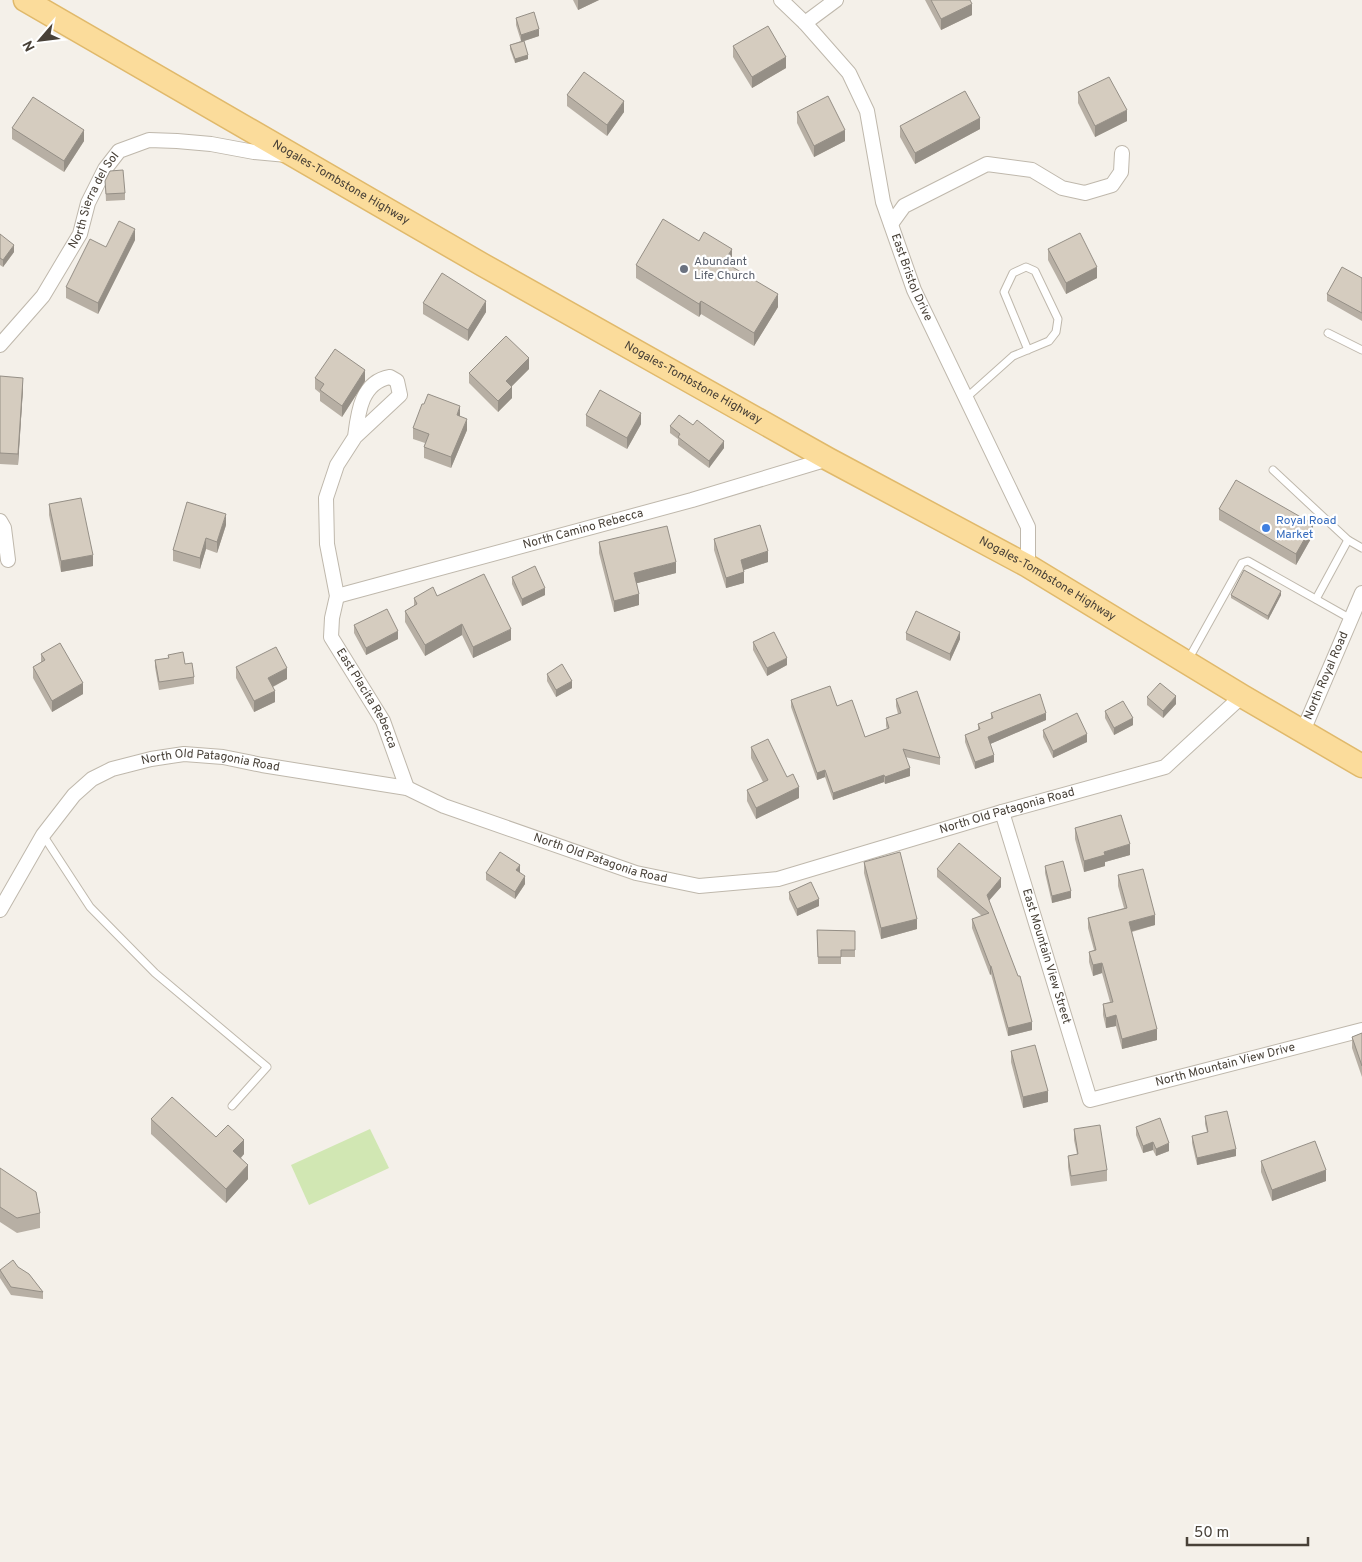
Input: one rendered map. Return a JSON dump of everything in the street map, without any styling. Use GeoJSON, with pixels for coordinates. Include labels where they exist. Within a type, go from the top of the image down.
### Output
{"type":"FeatureCollection","features":[{"type":"Feature","properties":{"kind":"main road","name":"Nogales-Tombstone Highway"},"geometry":{"type":"LineString","coordinates":[[25,0],[492,270],[828,459],[1028,566],[1242,696],[1362,766]]}},
{"type":"Feature","properties":{"kind":"street","name":"East Bristol Drive"},"geometry":{"type":"LineString","coordinates":[[781,0],[805,23],[849,72],[867,111],[883,202],[914,290],[1028,527],[1028,566]]}},
{"type":"Feature","properties":{"kind":"street"},"geometry":{"type":"LineString","coordinates":[[805,23],[836,0]]}},
{"type":"Feature","properties":{"kind":"street","name":"North Sierra del Sol"},"geometry":{"type":"LineString","coordinates":[[0,345],[43,296],[80,234],[88,203],[105,169],[119,151],[149,140],[211,144],[254,152],[292,156]]}},
{"type":"Feature","properties":{"kind":"street"},"geometry":{"type":"LineString","coordinates":[[891,224],[904,206],[987,164],[1032,170],[1062,188],[1085,193],[1112,185],[1121,172],[1122,153]]}},
{"type":"Feature","properties":{"kind":"street","name":"East Placita Rebecca"},"geometry":{"type":"LineString","coordinates":[[355,438],[337,465],[326,498],[327,544],[337,596],[332,618],[331,637],[383,721],[407,788]]}},
{"type":"Feature","properties":{"kind":"street","name":"North Camino Rebecca"},"geometry":{"type":"LineString","coordinates":[[337,596],[692,500],[828,459]]}},
{"type":"Feature","properties":{"kind":"street"},"geometry":{"type":"LineString","coordinates":[[0,521],[4,528],[8,560]]}},
{"type":"Feature","properties":{"kind":"street","name":"North Royal Road"},"geometry":{"type":"LineString","coordinates":[[1303,731],[1362,593]]}},
{"type":"Feature","properties":{"kind":"street","name":"North Old Patagonia Road"},"geometry":{"type":"LineString","coordinates":[[0,910],[43,835],[74,795],[92,779],[112,770],[151,759],[184,754],[223,757],[407,788],[444,806],[636,873],[700,886],[778,879],[1002,812],[1165,767],[1242,696]]}},
{"type":"Feature","properties":{"kind":"street","name":"East Mountain View Street"},"geometry":{"type":"LineString","coordinates":[[1002,812],[1090,1100]]}},
{"type":"Feature","properties":{"kind":"street","name":"North Mountain View Drive"},"geometry":{"type":"LineString","coordinates":[[1090,1100],[1362,1030]]}},
{"type":"Feature","properties":{"kind":"lane"},"geometry":{"type":"LineString","coordinates":[[966,398],[1013,356],[1028,350],[1049,341],[1056,332],[1058,319],[1035,271],[1026,267],[1013,273],[1004,292],[1028,350]]}},
{"type":"Feature","properties":{"kind":"lane"},"geometry":{"type":"LineString","coordinates":[[1328,333],[1362,350]]}},
{"type":"Feature","properties":{"kind":"lane"},"geometry":{"type":"LineString","coordinates":[[1273,470],[1348,540],[1362,548]]}},
{"type":"Feature","properties":{"kind":"lane"},"geometry":{"type":"LineString","coordinates":[[1316,599],[1348,540]]}},
{"type":"Feature","properties":{"kind":"lane"},"geometry":{"type":"LineString","coordinates":[[1187,662],[1242,563],[1248,561],[1351,619]]}},
{"type":"Feature","properties":{"kind":"lane"},"geometry":{"type":"LineString","coordinates":[[43,835],[90,907],[155,973],[268,1067],[232,1106]]}},
{"type":"Feature","properties":{"kind":"green space"},"geometry":{"type":"Polygon","coordinates":[[[370,1129],[389,1168],[309,1205],[291,1165],[370,1129]]]}},
{"type":"Feature","properties":{"kind":"building"},"geometry":{"type":"Polygon","coordinates":[[[931,0],[970,0],[972,4],[941,19],[931,0]]]}},
{"type":"Feature","properties":{"kind":"building"},"geometry":{"type":"Polygon","coordinates":[[[534,12],[539,29],[521,35],[516,18],[534,12]]]}},
{"type":"Feature","properties":{"kind":"building"},"geometry":{"type":"Polygon","coordinates":[[[768,26],[786,57],[752,77],[733,46],[768,26]]]}},
{"type":"Feature","properties":{"kind":"building"},"geometry":{"type":"Polygon","coordinates":[[[524,41],[528,55],[515,59],[510,45],[524,41]]]}},
{"type":"Feature","properties":{"kind":"building"},"geometry":{"type":"Polygon","coordinates":[[[584,72],[624,101],[607,125],[567,95],[584,72]]]}},
{"type":"Feature","properties":{"kind":"building"},"geometry":{"type":"Polygon","coordinates":[[[1109,77],[1127,110],[1095,126],[1078,92],[1109,77]]]}},
{"type":"Feature","properties":{"kind":"building"},"geometry":{"type":"Polygon","coordinates":[[[965,91],[980,118],[915,153],[900,126],[965,91]]]}},
{"type":"Feature","properties":{"kind":"building"},"geometry":{"type":"Polygon","coordinates":[[[828,96],[845,130],[814,146],[797,112],[828,96]]]}},
{"type":"Feature","properties":{"kind":"building"},"geometry":{"type":"Polygon","coordinates":[[[33,97],[84,130],[64,161],[12,128],[33,97]]]}},
{"type":"Feature","properties":{"kind":"building"},"geometry":{"type":"Polygon","coordinates":[[[123,170],[125,193],[106,194],[105,181],[110,171],[123,170]]]}},
{"type":"Feature","properties":{"kind":"building"},"geometry":{"type":"Polygon","coordinates":[[[663,219],[699,241],[704,232],[732,249],[724,262],[778,294],[754,333],[701,301],[699,304],[636,265],[663,219]]]}},
{"type":"Feature","properties":{"kind":"building"},"geometry":{"type":"Polygon","coordinates":[[[119,221],[135,229],[98,303],[66,287],[90,239],[106,247],[119,221]]]}},
{"type":"Feature","properties":{"kind":"building"},"geometry":{"type":"Polygon","coordinates":[[[1080,233],[1097,267],[1066,283],[1048,249],[1080,233]]]}},
{"type":"Feature","properties":{"kind":"building"},"geometry":{"type":"Polygon","coordinates":[[[0,234],[14,245],[3,260],[0,258],[0,234]]]}},
{"type":"Feature","properties":{"kind":"building"},"geometry":{"type":"Polygon","coordinates":[[[1342,267],[1362,278],[1362,313],[1327,294],[1342,267]]]}},
{"type":"Feature","properties":{"kind":"building"},"geometry":{"type":"Polygon","coordinates":[[[442,273],[486,301],[468,330],[423,303],[442,273]]]}},
{"type":"Feature","properties":{"kind":"building"},"geometry":{"type":"Polygon","coordinates":[[[506,336],[529,358],[506,381],[512,387],[498,401],[469,373],[506,336]]]}},
{"type":"Feature","properties":{"kind":"building"},"geometry":{"type":"Polygon","coordinates":[[[335,349],[365,370],[342,406],[320,390],[324,384],[315,378],[335,349]]]}},
{"type":"Feature","properties":{"kind":"building"},"geometry":{"type":"Polygon","coordinates":[[[0,376],[23,378],[18,454],[0,453],[0,376]]]}},
{"type":"Feature","properties":{"kind":"building"},"geometry":{"type":"Polygon","coordinates":[[[600,390],[641,413],[627,438],[586,415],[600,390]]]}},
{"type":"Feature","properties":{"kind":"building"},"geometry":{"type":"Polygon","coordinates":[[[428,394],[460,406],[457,415],[467,419],[451,457],[424,447],[429,434],[413,428],[428,394]]]}},
{"type":"Feature","properties":{"kind":"building"},"geometry":{"type":"Polygon","coordinates":[[[679,415],[693,425],[697,420],[724,441],[709,461],[678,437],[680,434],[670,426],[679,415]]]}},
{"type":"Feature","properties":{"kind":"building","name":"Royal Road Market"},"geometry":{"type":"Polygon","coordinates":[[[1236,480],[1313,524],[1296,554],[1219,509],[1236,480]]]}},
{"type":"Feature","properties":{"kind":"building"},"geometry":{"type":"Polygon","coordinates":[[[81,498],[93,555],[61,561],[49,504],[81,498]]]}},
{"type":"Feature","properties":{"kind":"building"},"geometry":{"type":"Polygon","coordinates":[[[187,502],[226,514],[217,542],[206,538],[200,558],[173,550],[187,502]]]}},
{"type":"Feature","properties":{"kind":"building"},"geometry":{"type":"Polygon","coordinates":[[[760,525],[768,551],[741,560],[744,572],[726,578],[714,539],[760,525]]]}},
{"type":"Feature","properties":{"kind":"building"},"geometry":{"type":"Polygon","coordinates":[[[667,526],[676,562],[634,573],[639,594],[614,601],[599,542],[667,526]]]}},
{"type":"Feature","properties":{"kind":"building"},"geometry":{"type":"Polygon","coordinates":[[[535,566],[545,588],[522,599],[512,577],[535,566]]]}},
{"type":"Feature","properties":{"kind":"building"},"geometry":{"type":"Polygon","coordinates":[[[1244,570],[1281,591],[1268,616],[1231,595],[1244,570]]]}},
{"type":"Feature","properties":{"kind":"building"},"geometry":{"type":"Polygon","coordinates":[[[484,574],[511,629],[473,647],[462,624],[425,645],[405,611],[417,604],[414,598],[433,587],[437,596],[484,574]]]}},
{"type":"Feature","properties":{"kind":"building"},"geometry":{"type":"Polygon","coordinates":[[[387,609],[398,631],[366,648],[354,625],[387,609]]]}},
{"type":"Feature","properties":{"kind":"building"},"geometry":{"type":"Polygon","coordinates":[[[916,611],[960,632],[950,654],[906,633],[916,611]]]}},
{"type":"Feature","properties":{"kind":"building"},"geometry":{"type":"Polygon","coordinates":[[[774,632],[787,658],[767,668],[753,642],[774,632]]]}},
{"type":"Feature","properties":{"kind":"building"},"geometry":{"type":"Polygon","coordinates":[[[60,643],[83,683],[52,701],[33,667],[45,660],[41,654],[60,643]]]}},
{"type":"Feature","properties":{"kind":"building"},"geometry":{"type":"Polygon","coordinates":[[[276,647],[287,668],[268,678],[275,691],[254,701],[236,667],[276,647]]]}},
{"type":"Feature","properties":{"kind":"building"},"geometry":{"type":"Polygon","coordinates":[[[183,652],[185,664],[192,663],[194,677],[159,682],[155,660],[169,658],[168,655],[183,652]]]}},
{"type":"Feature","properties":{"kind":"building"},"geometry":{"type":"Polygon","coordinates":[[[562,664],[572,681],[556,690],[547,674],[562,664]]]}},
{"type":"Feature","properties":{"kind":"building"},"geometry":{"type":"Polygon","coordinates":[[[1160,683],[1176,696],[1163,711],[1147,697],[1160,683]]]}},
{"type":"Feature","properties":{"kind":"building"},"geometry":{"type":"Polygon","coordinates":[[[830,686],[837,706],[852,700],[865,737],[889,728],[886,718],[901,713],[896,699],[917,691],[940,758],[903,749],[910,768],[833,793],[825,770],[817,773],[791,700],[830,686]]]}},
{"type":"Feature","properties":{"kind":"building"},"geometry":{"type":"Polygon","coordinates":[[[1040,694],[1046,713],[988,737],[994,755],[975,762],[965,735],[980,729],[978,724],[993,718],[991,713],[1040,694]]]}},
{"type":"Feature","properties":{"kind":"building"},"geometry":{"type":"Polygon","coordinates":[[[1123,701],[1133,718],[1114,728],[1105,711],[1123,701]]]}},
{"type":"Feature","properties":{"kind":"building"},"geometry":{"type":"Polygon","coordinates":[[[1077,713],[1087,734],[1053,751],[1043,730],[1077,713]]]}},
{"type":"Feature","properties":{"kind":"building"},"geometry":{"type":"Polygon","coordinates":[[[768,739],[787,777],[793,774],[799,787],[756,808],[747,790],[768,780],[751,747],[768,739]]]}},
{"type":"Feature","properties":{"kind":"building"},"geometry":{"type":"Polygon","coordinates":[[[1121,815],[1130,844],[1104,852],[1105,855],[1084,861],[1075,828],[1121,815]]]}},
{"type":"Feature","properties":{"kind":"building"},"geometry":{"type":"Polygon","coordinates":[[[959,843],[1001,878],[987,895],[1018,976],[1020,976],[1032,1022],[1008,1028],[991,966],[972,919],[989,913],[937,869],[959,843]]]}},
{"type":"Feature","properties":{"kind":"building"},"geometry":{"type":"Polygon","coordinates":[[[500,852],[520,865],[516,870],[525,876],[515,892],[486,873],[500,852]]]}},
{"type":"Feature","properties":{"kind":"building"},"geometry":{"type":"Polygon","coordinates":[[[900,852],[917,919],[881,928],[864,862],[900,852]]]}},
{"type":"Feature","properties":{"kind":"building"},"geometry":{"type":"Polygon","coordinates":[[[1063,861],[1071,891],[1052,896],[1045,866],[1063,861]]]}},
{"type":"Feature","properties":{"kind":"building"},"geometry":{"type":"Polygon","coordinates":[[[1143,869],[1155,915],[1129,922],[1157,1029],[1122,1039],[1116,1015],[1106,1018],[1103,1004],[1113,1002],[1102,963],[1093,965],[1089,952],[1096,950],[1088,918],[1127,908],[1118,875],[1143,869]]]}},
{"type":"Feature","properties":{"kind":"building"},"geometry":{"type":"Polygon","coordinates":[[[811,882],[819,899],[797,909],[789,892],[811,882]]]}},
{"type":"Feature","properties":{"kind":"building"},"geometry":{"type":"Polygon","coordinates":[[[817,930],[855,931],[855,950],[841,950],[841,957],[818,957],[817,930]]]}},
{"type":"Feature","properties":{"kind":"building"},"geometry":{"type":"Polygon","coordinates":[[[1362,1033],[1362,1066],[1352,1037],[1362,1033]]]}},
{"type":"Feature","properties":{"kind":"building"},"geometry":{"type":"Polygon","coordinates":[[[1035,1045],[1048,1091],[1023,1097],[1011,1051],[1035,1045]]]}},
{"type":"Feature","properties":{"kind":"building"},"geometry":{"type":"Polygon","coordinates":[[[172,1097],[216,1137],[228,1125],[244,1140],[233,1151],[248,1165],[226,1189],[151,1119],[172,1097]]]}},
{"type":"Feature","properties":{"kind":"building"},"geometry":{"type":"Polygon","coordinates":[[[1227,1111],[1236,1149],[1197,1158],[1192,1136],[1208,1132],[1205,1116],[1227,1111]]]}},
{"type":"Feature","properties":{"kind":"building"},"geometry":{"type":"Polygon","coordinates":[[[1160,1118],[1169,1143],[1156,1149],[1153,1142],[1143,1146],[1136,1127],[1160,1118]]]}},
{"type":"Feature","properties":{"kind":"building"},"geometry":{"type":"Polygon","coordinates":[[[1100,1125],[1107,1170],[1071,1176],[1068,1156],[1078,1154],[1074,1129],[1100,1125]]]}},
{"type":"Feature","properties":{"kind":"building"},"geometry":{"type":"Polygon","coordinates":[[[1315,1141],[1326,1170],[1272,1190],[1261,1161],[1315,1141]]]}},
{"type":"Feature","properties":{"kind":"building"},"geometry":{"type":"Polygon","coordinates":[[[0,1168],[36,1192],[40,1213],[17,1218],[0,1207],[0,1168]]]}},
{"type":"Feature","properties":{"kind":"building"},"geometry":{"type":"Polygon","coordinates":[[[13,1260],[18,1267],[29,1274],[43,1292],[11,1287],[0,1270],[13,1260]]]}},
{"type":"Feature","properties":{"kind":"place","name":"Abundant Life Church"},"geometry":{"type":"Point","coordinates":[684,269]}},
{"type":"Feature","properties":{"kind":"place","name":"Royal Road Market"},"geometry":{"type":"Point","coordinates":[1266,528]}}]}
